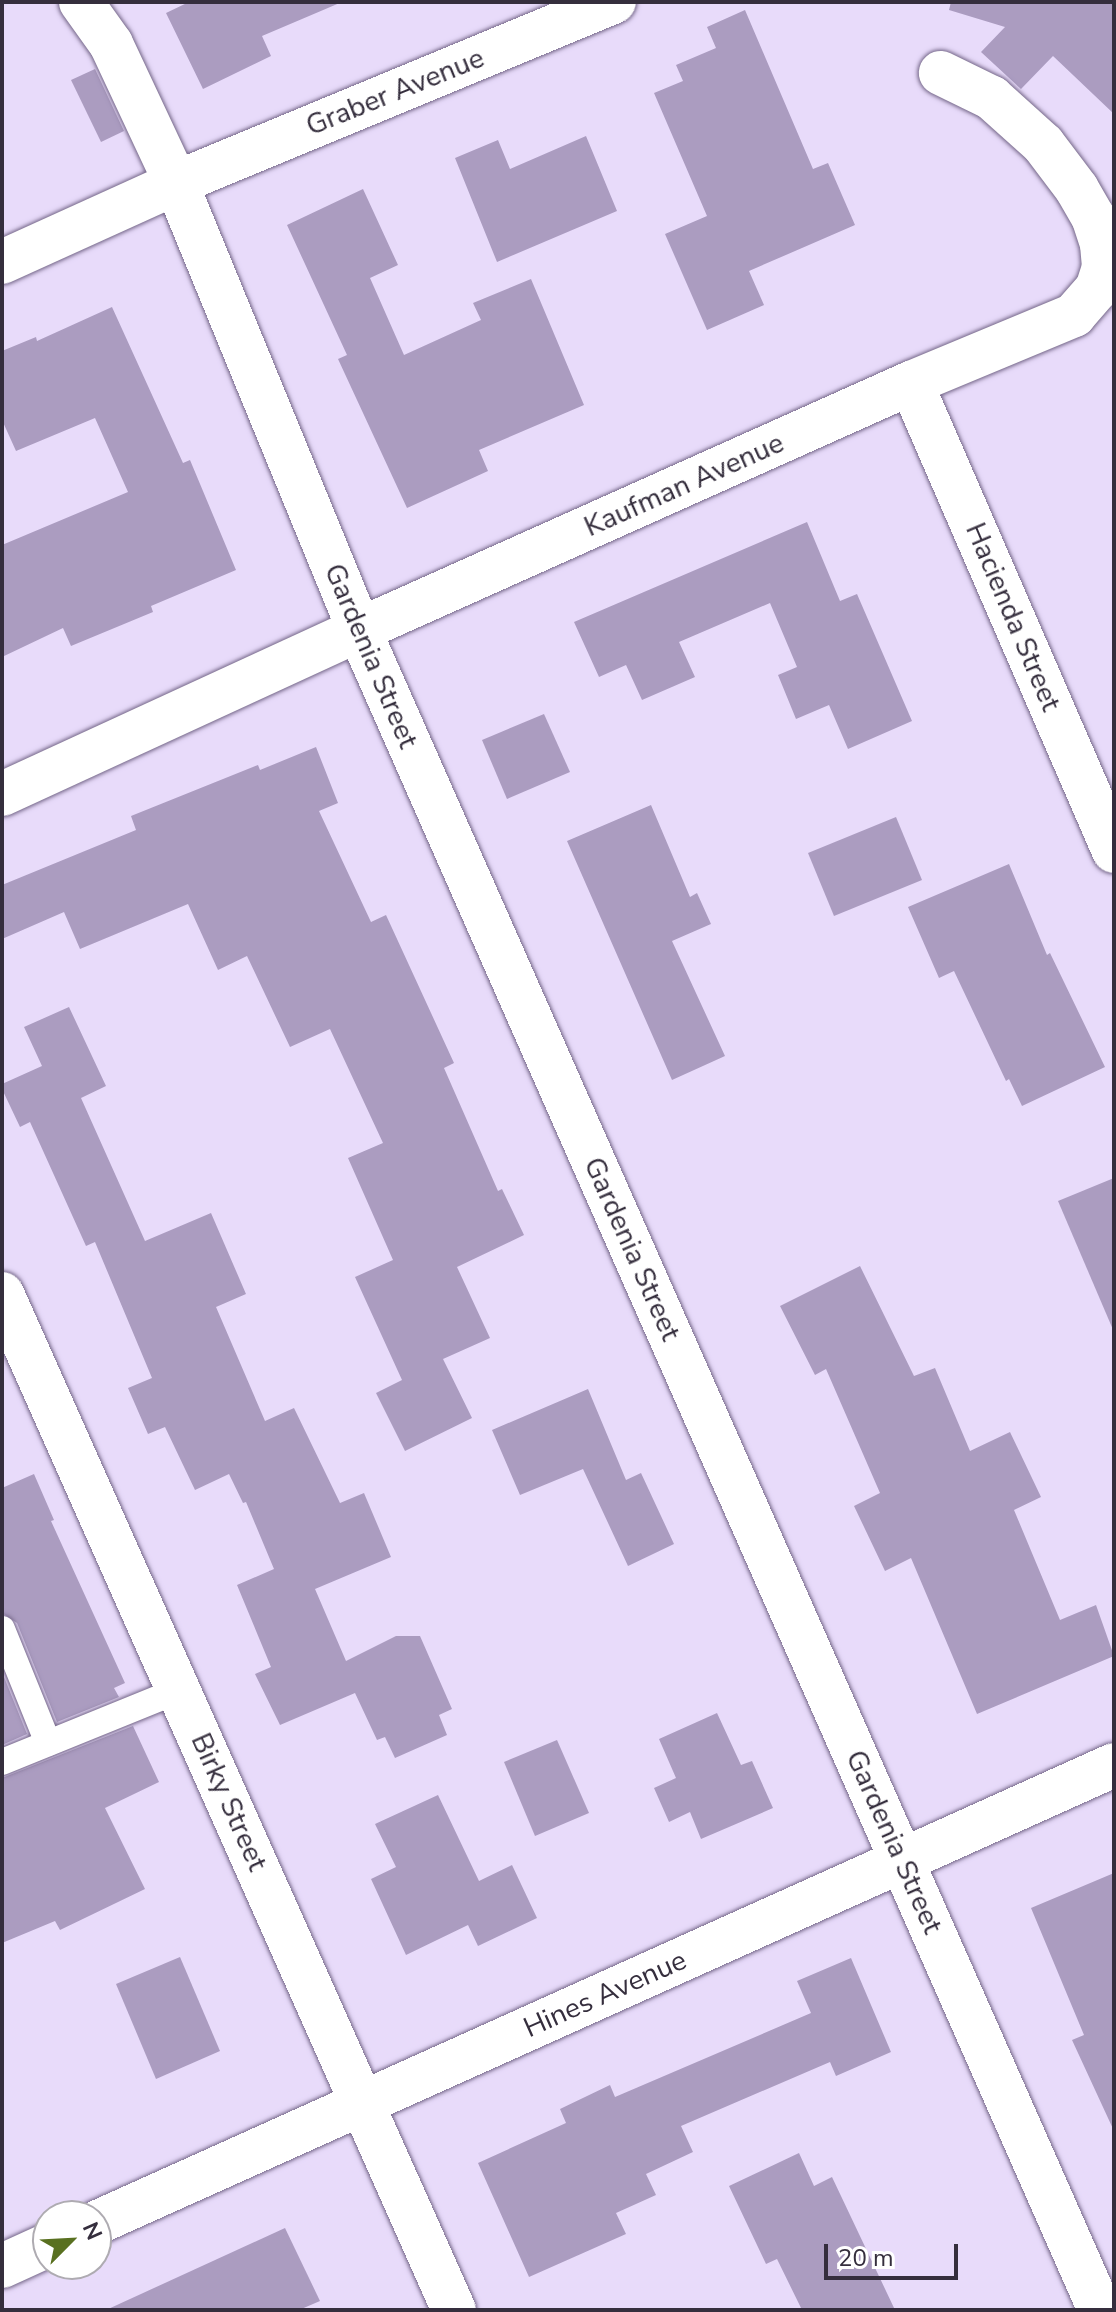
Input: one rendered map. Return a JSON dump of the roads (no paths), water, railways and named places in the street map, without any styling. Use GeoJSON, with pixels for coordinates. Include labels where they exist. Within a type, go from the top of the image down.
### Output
{"type":"FeatureCollection","features":[{"type":"Feature","properties":{"kind":"street"},"geometry":{"type":"LineString","coordinates":[[81,2],[111,44],[176,183]]}},
{"type":"Feature","properties":{"kind":"street","name":"Graber Avenue"},"geometry":{"type":"LineString","coordinates":[[2,262],[176,183],[614,2]]}},
{"type":"Feature","properties":{"kind":"street","name":"Kaufman Avenue"},"geometry":{"type":"LineString","coordinates":[[2,794],[911,383],[1074,315],[1097,289],[1109,269],[1093,217],[1077,189],[1043,144],[992,98],[941,73]]}},
{"type":"Feature","properties":{"kind":"street","name":"Gardenia Street"},"geometry":{"type":"LineString","coordinates":[[176,183],[359,630],[1100,2310]]}},
{"type":"Feature","properties":{"kind":"street","name":"Hacienda Street"},"geometry":{"type":"LineString","coordinates":[[911,383],[1114,851]]}},
{"type":"Feature","properties":{"kind":"street","name":"Birky Street"},"geometry":{"type":"LineString","coordinates":[[2,1294],[454,2310]]}},
{"type":"Feature","properties":{"kind":"street","name":"Hines Avenue"},"geometry":{"type":"LineString","coordinates":[[112,2216],[1114,1765]]}},
{"type":"Feature","properties":{"kind":"street"},"geometry":{"type":"LineString","coordinates":[[2,2266],[32,2252]]}},
{"type":"Feature","properties":{"kind":"lane"},"geometry":{"type":"LineString","coordinates":[[2,1629],[48,1743]]}},
{"type":"Feature","properties":{"kind":"lane"},"geometry":{"type":"LineString","coordinates":[[2,1762],[179,1690]]}}]}
